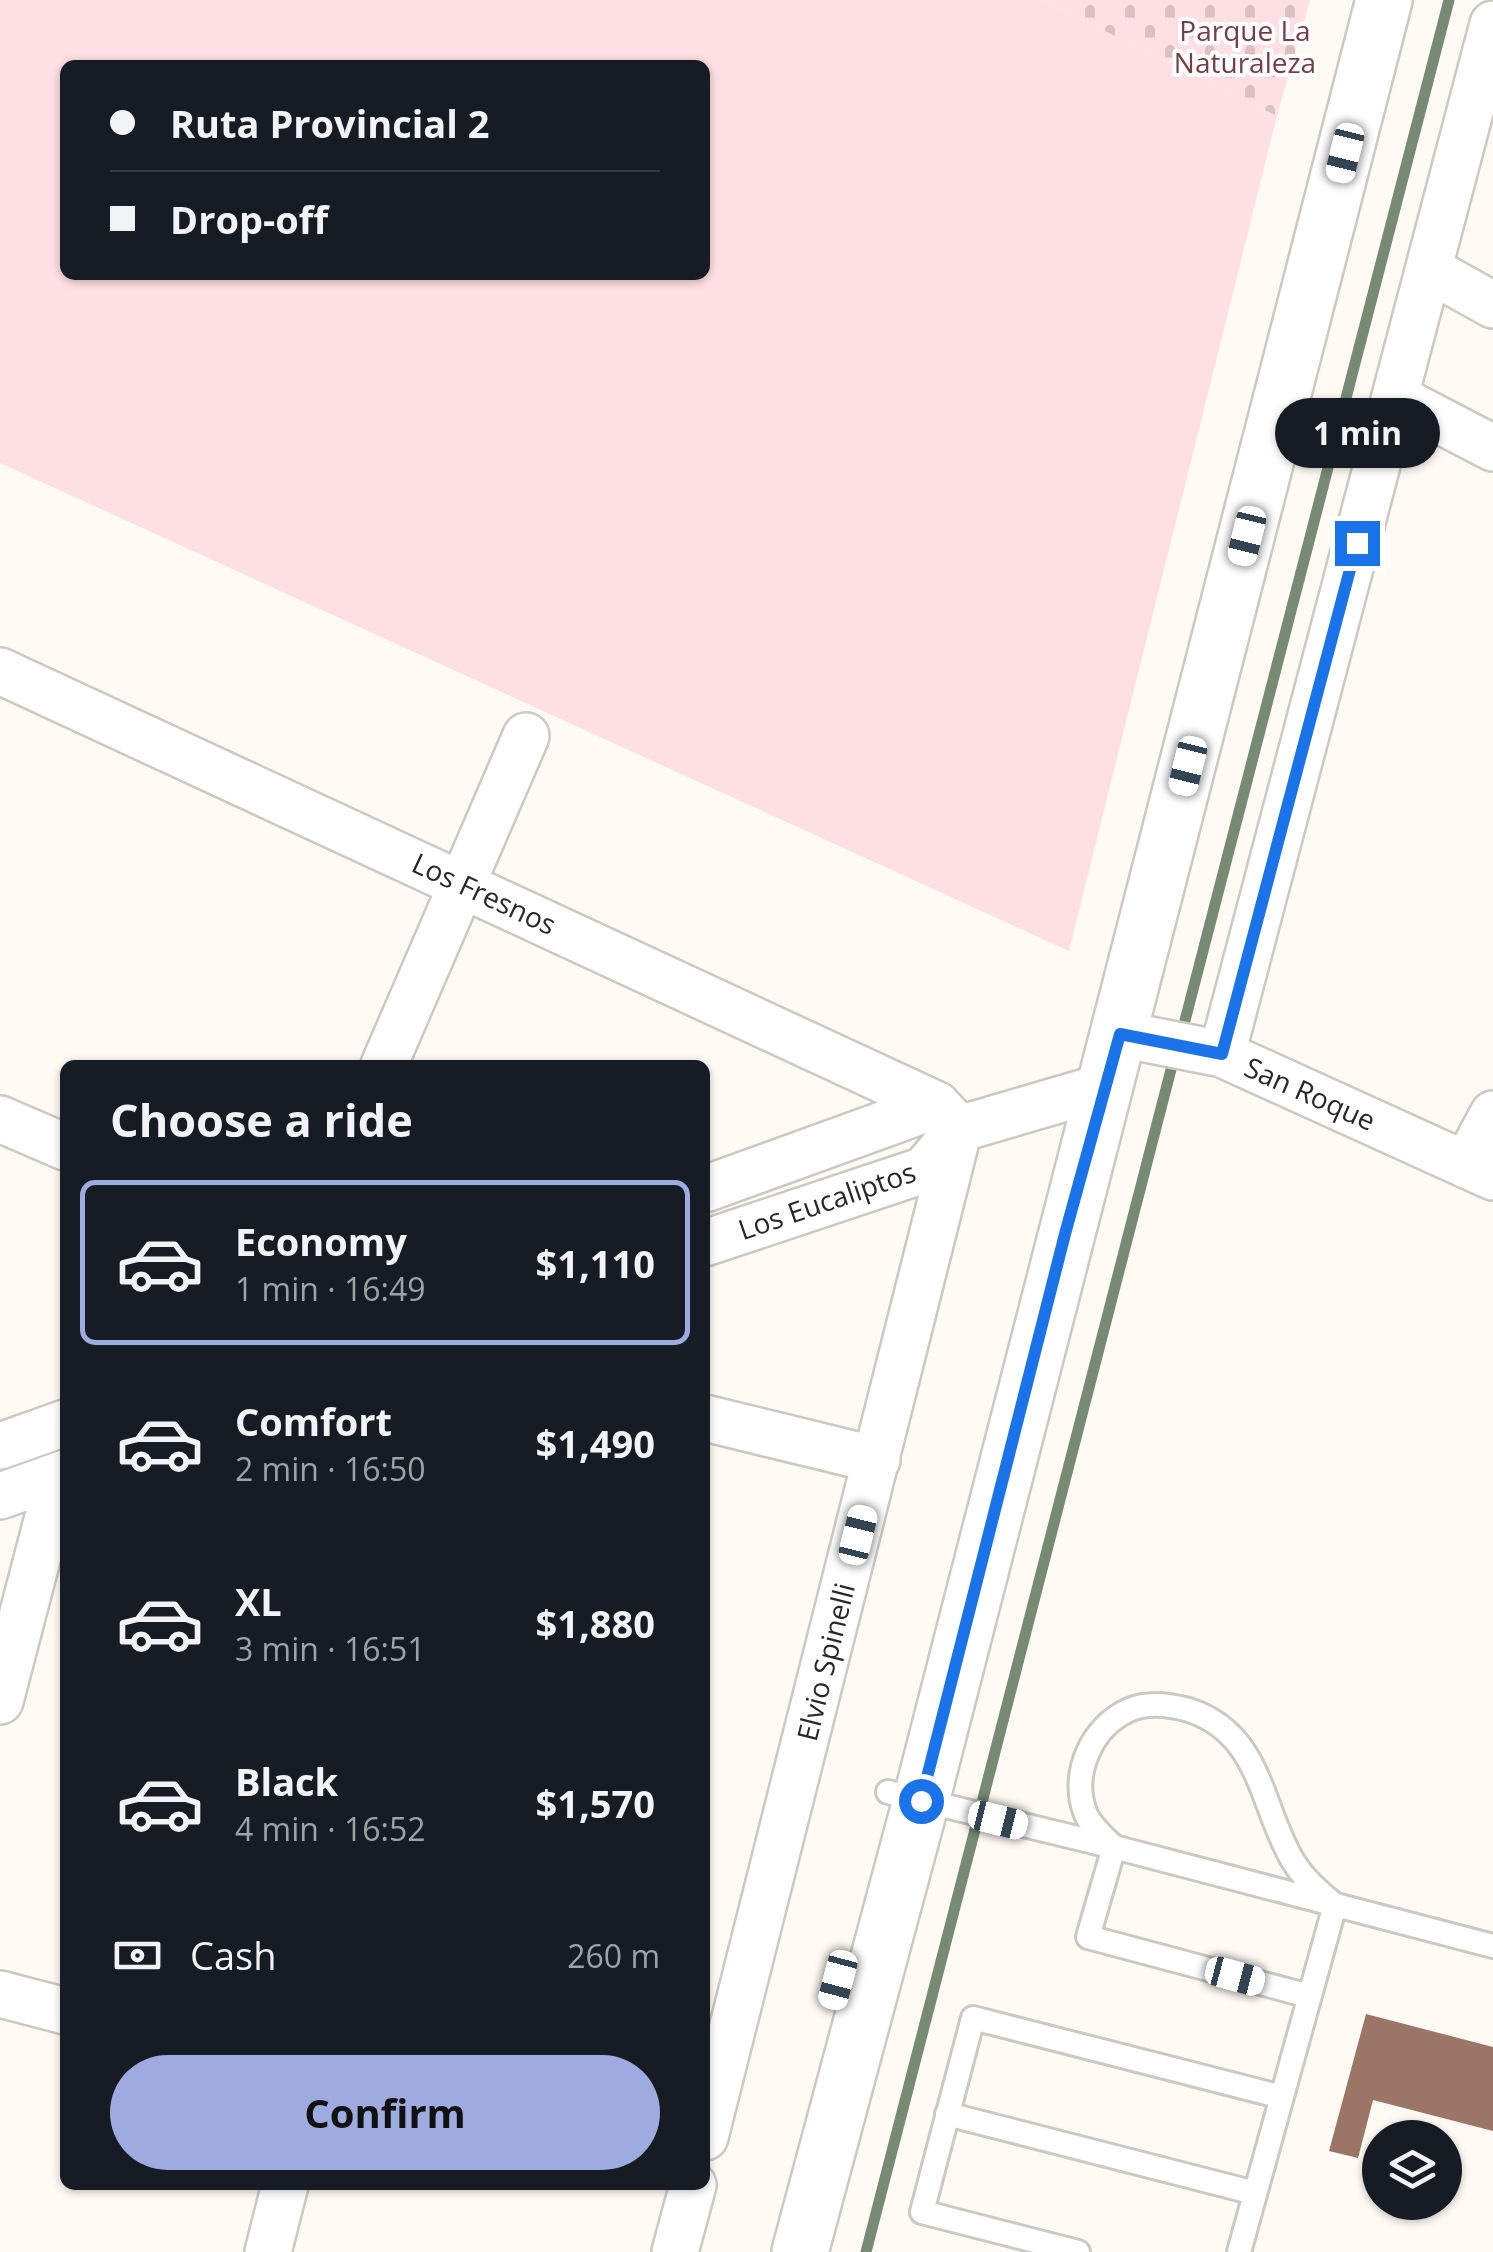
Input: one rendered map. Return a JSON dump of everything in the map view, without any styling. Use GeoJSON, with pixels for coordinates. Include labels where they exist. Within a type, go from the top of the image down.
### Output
{"type":"FeatureCollection","features":[{"type":"Feature","properties":{"kind":"main road"},"geometry":{"type":"LineString","coordinates":[[768,2252],[904,1796],[1106,1086],[1384,0]]}},
{"type":"Feature","properties":{"kind":"main road"},"geometry":{"type":"LineString","coordinates":[[800,2252],[904,1796]]}},
{"type":"Feature","properties":{"kind":"street"},"geometry":{"type":"LineString","coordinates":[[1222,1054],[1493,24]]}},
{"type":"Feature","properties":{"kind":"street"},"geometry":{"type":"LineString","coordinates":[[1430,270],[1493,304]]}},
{"type":"Feature","properties":{"kind":"street"},"geometry":{"type":"LineString","coordinates":[[1396,396],[1493,448]]}},
{"type":"Feature","properties":{"kind":"street","name":"Los Fresnos"},"geometry":{"type":"LineString","coordinates":[[0,672],[461,883],[948,1117]]}},
{"type":"Feature","properties":{"kind":"street"},"geometry":{"type":"LineString","coordinates":[[386,1060],[526,736]]}},
{"type":"Feature","properties":{"kind":"street","name":"San Roque"},"geometry":{"type":"LineString","coordinates":[[1120,1034],[1222,1054],[1479,1171]]}},
{"type":"Feature","properties":{"kind":"street","name":"Los Eucaliptos"},"geometry":{"type":"LineString","coordinates":[[710,1188],[948,1117],[1106,1086]]}},
{"type":"Feature","properties":{"kind":"street"},"geometry":{"type":"LineString","coordinates":[[1479,1171],[1493,1114]]}},
{"type":"Feature","properties":{"kind":"street","name":"Los Eucaliptos"},"geometry":{"type":"LineString","coordinates":[[710,1242],[924,1170],[948,1117]]}},
{"type":"Feature","properties":{"kind":"street","name":"Elvio Spinelli"},"geometry":{"type":"LineString","coordinates":[[710,2118],[877,1460],[948,1117]]}},
{"type":"Feature","properties":{"kind":"street"},"geometry":{"type":"LineString","coordinates":[[0,1119],[60,1145]]}},
{"type":"Feature","properties":{"kind":"street"},"geometry":{"type":"LineString","coordinates":[[710,1419],[877,1460]]}},
{"type":"Feature","properties":{"kind":"street"},"geometry":{"type":"LineString","coordinates":[[0,1446],[60,1424]]}},
{"type":"Feature","properties":{"kind":"street"},"geometry":{"type":"LineString","coordinates":[[0,1496],[60,1475]]}},
{"type":"Feature","properties":{"kind":"street"},"geometry":{"type":"LineString","coordinates":[[0,1701],[60,1481]]}},
{"type":"Feature","properties":{"kind":"street"},"geometry":{"type":"LineString","coordinates":[[0,1994],[60,2010]]}},
{"type":"Feature","properties":{"kind":"street"},"geometry":{"type":"LineString","coordinates":[[268,2252],[284,2190]]}},
{"type":"Feature","properties":{"kind":"street"},"geometry":{"type":"LineString","coordinates":[[676,2252],[692,2190]]}},
{"type":"Feature","properties":{"kind":"lane"},"geometry":{"type":"LineString","coordinates":[[1114,1848],[1086,1816],[1080,1792],[1081,1766],[1094,1742],[1113,1721],[1130,1710],[1150,1705],[1190,1711],[1229,1734],[1248,1758],[1293,1860],[1310,1884],[1335,1905]]}},
{"type":"Feature","properties":{"kind":"lane"},"geometry":{"type":"LineString","coordinates":[[904,1796],[1493,1946]]}},
{"type":"Feature","properties":{"kind":"lane"},"geometry":{"type":"LineString","coordinates":[[1114,1848],[1088,1937],[1309,1996]]}},
{"type":"Feature","properties":{"kind":"lane"},"geometry":{"type":"LineString","coordinates":[[1239,2252],[1335,1905]]}},
{"type":"Feature","properties":{"kind":"lane"},"geometry":{"type":"LineString","coordinates":[[1078,2252],[922,2212],[973,2018],[1282,2097]]}},
{"type":"Feature","properties":{"kind":"lane"},"geometry":{"type":"LineString","coordinates":[[947,2114],[1256,2193]]}},
{"type":"Feature","properties":{"kind":"green space"},"geometry":{"type":"Polygon","coordinates":[[[0,0],[1042,0],[1277,116],[1069,951],[0,463],[0,0]]]}},
{"type":"Feature","properties":{"kind":"green space","name":"Parque La Naturaleza"},"geometry":{"type":"Polygon","coordinates":[[[1042,0],[1310,0],[1277,116],[1042,0]]]}},
{"type":"Feature","properties":{"kind":"building"},"geometry":{"type":"Polygon","coordinates":[[[1366,2014],[1493,2047],[1493,2131],[1373,2100],[1368,2120],[1362,2120],[1358,2158],[1329,2151],[1366,2014]]]}},
{"type":"Feature","properties":{"kind":"waterway"},"geometry":{"type":"LineString","coordinates":[[1181,1036],[1449,0]]}},
{"type":"Feature","properties":{"kind":"waterway"},"geometry":{"type":"LineString","coordinates":[[866,2252],[1175,1054]]}},
{"type":"Feature","properties":{"kind":"route"},"geometry":{"type":"LineString","coordinates":[[921,1801],[1065,1234],[1120,1034],[1222,1054],[1357,543]]}}]}
